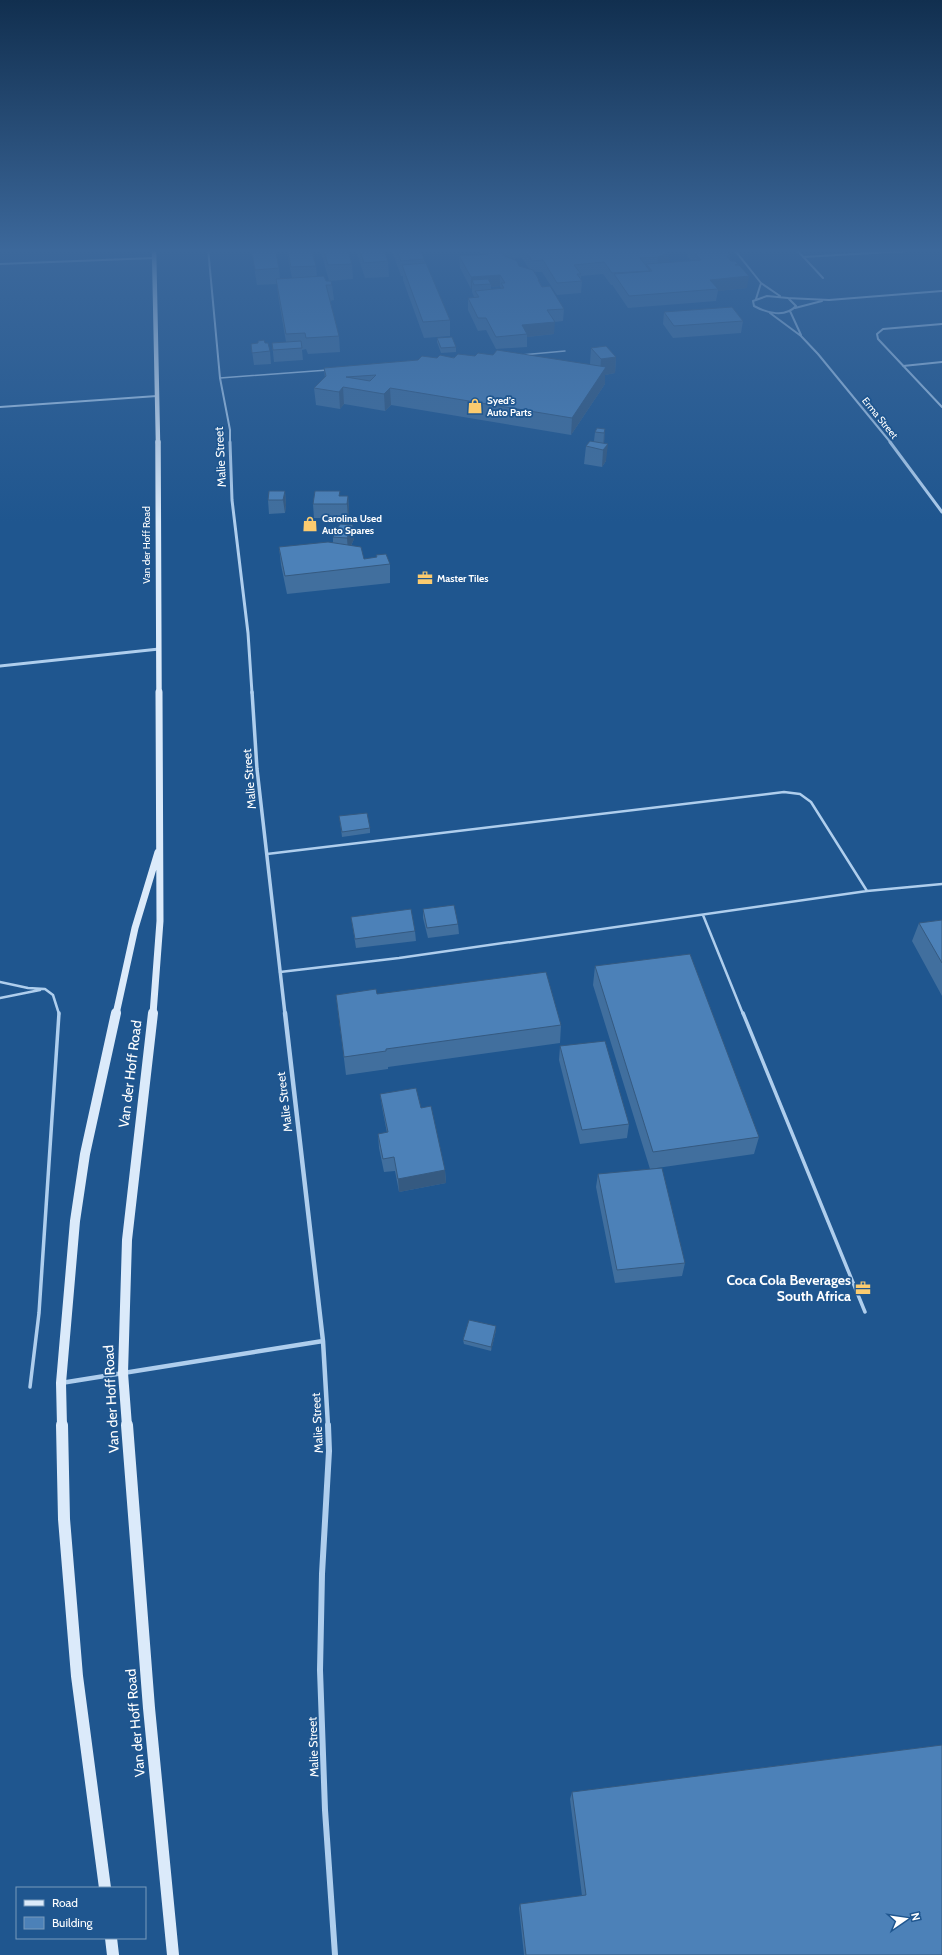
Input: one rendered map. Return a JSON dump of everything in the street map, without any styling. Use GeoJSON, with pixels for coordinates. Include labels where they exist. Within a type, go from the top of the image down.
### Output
{"type":"FeatureCollection","features":[{"type":"Feature","properties":{"kind":"main road","name":"Van der Hoff Road"},"geometry":{"type":"LineString","coordinates":[[156,339],[161,842],[160,922],[154,1003],[127,1240],[123,1373],[149,1700],[173,1955]]}},
{"type":"Feature","properties":{"kind":"main road","name":"Van der Hoff Road"},"geometry":{"type":"LineString","coordinates":[[105,1887],[77,1668],[64,1519],[61,1383],[75,1221],[85,1154],[135,928],[161,842]]}},
{"type":"Feature","properties":{"kind":"main road"},"geometry":{"type":"LineString","coordinates":[[111,1939],[113,1955]]}},
{"type":"Feature","properties":{"kind":"street","name":"Malie Street"},"geometry":{"type":"LineString","coordinates":[[216,339],[220,378],[230,430],[232,500],[248,633],[257,769],[323,1341],[329,1451],[322,1574],[320,1670],[325,1810],[335,1955]]}},
{"type":"Feature","properties":{"kind":"street","name":"Erma Street"},"geometry":{"type":"LineString","coordinates":[[804,339],[888,440],[942,512]]}},
{"type":"Feature","properties":{"kind":"street"},"geometry":{"type":"LineString","coordinates":[[878,339],[942,407]]}},
{"type":"Feature","properties":{"kind":"street"},"geometry":{"type":"LineString","coordinates":[[903,366],[942,362]]}},
{"type":"Feature","properties":{"kind":"street"},"geometry":{"type":"LineString","coordinates":[[0,407],[157,396]]}},
{"type":"Feature","properties":{"kind":"street"},"geometry":{"type":"LineString","coordinates":[[0,666],[159,649]]}},
{"type":"Feature","properties":{"kind":"street"},"geometry":{"type":"LineString","coordinates":[[61,1383],[323,1341]]}},
{"type":"Feature","properties":{"kind":"lane"},"geometry":{"type":"LineString","coordinates":[[519,355],[565,351]]}},
{"type":"Feature","properties":{"kind":"lane"},"geometry":{"type":"LineString","coordinates":[[220,378],[330,370]]}},
{"type":"Feature","properties":{"kind":"lane"},"geometry":{"type":"LineString","coordinates":[[267,854],[784,792],[800,794],[811,802],[867,892]]}},
{"type":"Feature","properties":{"kind":"lane"},"geometry":{"type":"LineString","coordinates":[[280,972],[399,958],[867,892],[942,884]]}},
{"type":"Feature","properties":{"kind":"lane"},"geometry":{"type":"LineString","coordinates":[[703,915],[865,1312]]}},
{"type":"Feature","properties":{"kind":"lane"},"geometry":{"type":"LineString","coordinates":[[0,982],[28,988],[45,989],[53,995],[59,1014],[55,1055],[39,1313],[30,1387]]}},
{"type":"Feature","properties":{"kind":"lane"},"geometry":{"type":"LineString","coordinates":[[0,998],[45,989]]}},
{"type":"Feature","properties":{"kind":"building"},"geometry":{"type":"Polygon","coordinates":[[[437,339],[453,339],[456,347],[441,348],[437,339]]]}},
{"type":"Feature","properties":{"kind":"building"},"geometry":{"type":"Polygon","coordinates":[[[264,340],[265,343],[268,343],[270,351],[252,353],[251,344],[264,340]]]}},
{"type":"Feature","properties":{"kind":"building"},"geometry":{"type":"Polygon","coordinates":[[[301,341],[302,348],[273,350],[272,343],[301,341]]]}},
{"type":"Feature","properties":{"kind":"building"},"geometry":{"type":"Polygon","coordinates":[[[606,346],[616,357],[601,359],[591,348],[606,346]]]}},
{"type":"Feature","properties":{"kind":"building"},"geometry":{"type":"Polygon","coordinates":[[[497,350],[606,367],[572,418],[390,388],[384,394],[343,387],[339,392],[314,388],[326,376],[324,368],[418,360],[422,356],[437,358],[440,355],[454,358],[458,354],[475,356],[478,353],[493,355],[497,350]],[[376,375],[346,377],[370,381],[376,375]]]}},
{"type":"Feature","properties":{"kind":"building"},"geometry":{"type":"Polygon","coordinates":[[[597,428],[605,429],[604,433],[595,432],[597,428]]]}},
{"type":"Feature","properties":{"kind":"building"},"geometry":{"type":"Polygon","coordinates":[[[590,441],[608,444],[603,450],[586,446],[590,441]]]}},
{"type":"Feature","properties":{"kind":"building"},"geometry":{"type":"Polygon","coordinates":[[[269,491],[285,491],[283,500],[268,500],[269,491]]]}},
{"type":"Feature","properties":{"kind":"building"},"geometry":{"type":"Polygon","coordinates":[[[315,491],[340,491],[339,496],[348,496],[347,504],[313,504],[315,491]]]}},
{"type":"Feature","properties":{"kind":"building"},"geometry":{"type":"Polygon","coordinates":[[[340,524],[353,525],[347,538],[333,537],[340,524]]]}},
{"type":"Feature","properties":{"kind":"building"},"geometry":{"type":"Polygon","coordinates":[[[328,542],[361,547],[364,559],[377,557],[376,555],[386,554],[390,564],[285,576],[279,547],[328,542]]]}},
{"type":"Feature","properties":{"kind":"building"},"geometry":{"type":"Polygon","coordinates":[[[367,813],[370,828],[342,832],[339,816],[367,813]]]}},
{"type":"Feature","properties":{"kind":"building"},"geometry":{"type":"Polygon","coordinates":[[[454,905],[458,924],[427,928],[423,909],[454,905]]]}},
{"type":"Feature","properties":{"kind":"building"},"geometry":{"type":"Polygon","coordinates":[[[411,909],[415,931],[355,939],[351,917],[411,909]]]}},
{"type":"Feature","properties":{"kind":"building"},"geometry":{"type":"Polygon","coordinates":[[[942,920],[942,963],[919,923],[942,920]]]}},
{"type":"Feature","properties":{"kind":"building"},"geometry":{"type":"Polygon","coordinates":[[[690,954],[759,1137],[653,1152],[595,966],[690,954]]]}},
{"type":"Feature","properties":{"kind":"building"},"geometry":{"type":"Polygon","coordinates":[[[546,972],[561,1025],[386,1049],[386,1051],[344,1057],[336,995],[376,989],[377,994],[546,972]]]}},
{"type":"Feature","properties":{"kind":"building"},"geometry":{"type":"Polygon","coordinates":[[[605,1041],[629,1124],[582,1130],[560,1046],[605,1041]]]}},
{"type":"Feature","properties":{"kind":"building"},"geometry":{"type":"Polygon","coordinates":[[[416,1088],[421,1108],[431,1106],[445,1170],[398,1179],[394,1157],[383,1159],[378,1134],[388,1132],[380,1094],[416,1088]]]}},
{"type":"Feature","properties":{"kind":"building"},"geometry":{"type":"Polygon","coordinates":[[[662,1168],[685,1263],[617,1270],[598,1174],[662,1168]]]}},
{"type":"Feature","properties":{"kind":"building"},"geometry":{"type":"Polygon","coordinates":[[[469,1320],[496,1326],[491,1347],[463,1340],[469,1320]]]}},
{"type":"Feature","properties":{"kind":"building"},"geometry":{"type":"Polygon","coordinates":[[[942,1745],[942,1955],[526,1955],[520,1904],[586,1895],[572,1792],[942,1745]]]}},
{"type":"Feature","properties":{"kind":"place","name":"Syed’s Auto Parts"},"geometry":{"type":"Point","coordinates":[475,406]}},
{"type":"Feature","properties":{"kind":"place","name":"Carolina Used Auto Spares"},"geometry":{"type":"Point","coordinates":[310,524]}},
{"type":"Feature","properties":{"kind":"place","name":"Master Tiles"},"geometry":{"type":"Point","coordinates":[425,578]}},
{"type":"Feature","properties":{"kind":"place","name":"Coca Cola Beverages South Africa"},"geometry":{"type":"Point","coordinates":[863,1288]}}]}
